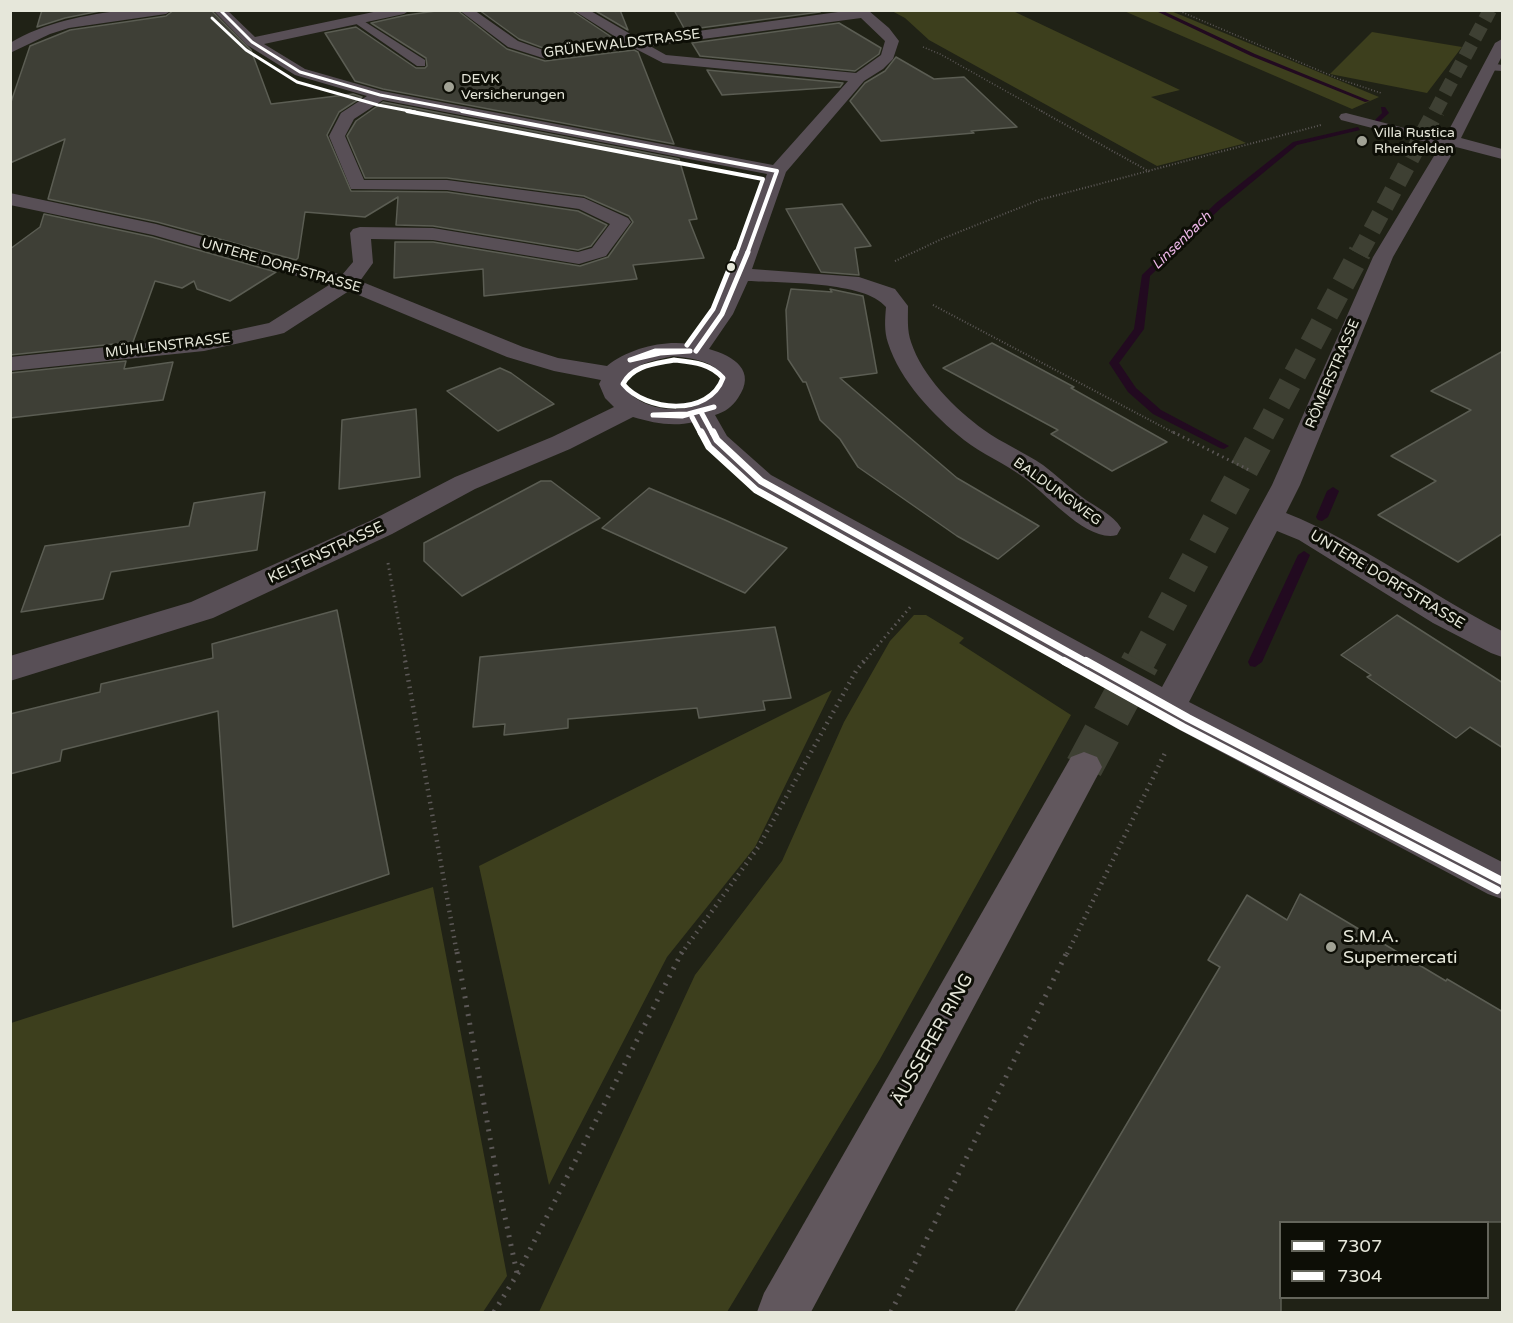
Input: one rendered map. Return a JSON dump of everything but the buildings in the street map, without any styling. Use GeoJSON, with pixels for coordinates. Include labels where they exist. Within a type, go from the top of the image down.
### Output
{"type":"FeatureCollection","features":[{"type":"Feature","properties":{"kind":"main road","name":"ÄUSSERER RING"},"geometry":{"type":"LineString","coordinates":[[783,1312],[1084,767]]}},
{"type":"Feature","properties":{"kind":"street"},"geometry":{"type":"LineString","coordinates":[[10,49],[36,33],[87,20],[166,10]]}},
{"type":"Feature","properties":{"kind":"street"},"geometry":{"type":"LineString","coordinates":[[219,10],[252,42],[300,72],[380,95],[777,171]]}},
{"type":"Feature","properties":{"kind":"street"},"geometry":{"type":"LineString","coordinates":[[252,42],[404,10]]}},
{"type":"Feature","properties":{"kind":"street","name":"GRÜNEWALDSTRASSE"},"geometry":{"type":"LineString","coordinates":[[465,10],[484,25],[531,53],[546,55],[861,12]]}},
{"type":"Feature","properties":{"kind":"street"},"geometry":{"type":"LineString","coordinates":[[579,10],[663,59],[859,78]]}},
{"type":"Feature","properties":{"kind":"street"},"geometry":{"type":"LineString","coordinates":[[696,351],[722,314],[740,274],[777,171],[859,78],[878,66],[888,56],[892,41],[861,12]]}},
{"type":"Feature","properties":{"kind":"street"},"geometry":{"type":"LineString","coordinates":[[738,16],[756,28]]}},
{"type":"Feature","properties":{"kind":"street","name":"RÖMERSTRASSE"},"geometry":{"type":"LineString","coordinates":[[1177,712],[1180,688],[1286,485],[1383,257],[1450,142],[1497,68],[1503,43]]}},
{"type":"Feature","properties":{"kind":"street"},"geometry":{"type":"LineString","coordinates":[[347,283],[363,263],[357,185],[337,136],[348,116],[380,95]]}},
{"type":"Feature","properties":{"kind":"street"},"geometry":{"type":"LineString","coordinates":[[1450,142],[1503,154]]}},
{"type":"Feature","properties":{"kind":"street"},"geometry":{"type":"LineString","coordinates":[[357,185],[447,184],[584,204],[621,222],[599,252],[579,258],[433,234],[360,233]]}},
{"type":"Feature","properties":{"kind":"street","name":"UNTERE DORFSTRASSE"},"geometry":{"type":"LineString","coordinates":[[10,199],[156,230],[347,283],[515,352],[554,364],[614,375]]}},
{"type":"Feature","properties":{"kind":"street"},"geometry":{"type":"LineString","coordinates":[[740,274],[859,284],[887,294]]}},
{"type":"Feature","properties":{"kind":"street","name":"MÜHLENSTRASSE"},"geometry":{"type":"LineString","coordinates":[[10,364],[204,344],[276,328],[347,283]]}},
{"type":"Feature","properties":{"kind":"street","name":"BALDUNGWEG"},"geometry":{"type":"LineString","coordinates":[[887,294],[897,306],[896,326],[900,344],[910,364],[921,382],[946,411],[974,435],[1033,471],[1074,505],[1107,528]]}},
{"type":"Feature","properties":{"kind":"street"},"geometry":{"type":"LineString","coordinates":[[673,349],[696,351],[725,364],[732,373],[734,382],[730,394],[723,401],[701,412],[677,417],[654,416],[629,409],[618,401],[612,392],[611,382],[614,375],[623,364],[643,354],[673,349]]}},
{"type":"Feature","properties":{"kind":"street","name":"KELTENSTRASSE"},"geometry":{"type":"LineString","coordinates":[[10,669],[202,610],[382,527],[465,483],[561,443],[629,409]]}},
{"type":"Feature","properties":{"kind":"street"},"geometry":{"type":"LineString","coordinates":[[701,412],[717,440],[762,481],[1177,712],[1503,880]]}},
{"type":"Feature","properties":{"kind":"street","name":"UNTERE DORFSTRASSE"},"geometry":{"type":"LineString","coordinates":[[1270,517],[1309,533],[1444,615],[1503,645]]}},
{"type":"Feature","properties":{"kind":"lane"},"geometry":{"type":"LineString","coordinates":[[359,21],[421,63]]}},
{"type":"Feature","properties":{"kind":"lane"},"geometry":{"type":"LineString","coordinates":[[1346,117],[1450,142]]}},
{"type":"Feature","properties":{"kind":"path"},"geometry":{"type":"LineString","coordinates":[[1177,10],[1339,79],[1390,97]]}},
{"type":"Feature","properties":{"kind":"path"},"geometry":{"type":"LineString","coordinates":[[892,41],[915,44],[940,54],[1151,172]]}},
{"type":"Feature","properties":{"kind":"path"},"geometry":{"type":"LineString","coordinates":[[859,284],[868,274],[944,238],[1039,200],[1151,172],[1346,117]]}},
{"type":"Feature","properties":{"kind":"path"},"geometry":{"type":"LineString","coordinates":[[887,294],[901,288],[1232,463],[1286,485]]}},
{"type":"Feature","properties":{"kind":"path"},"geometry":{"type":"LineString","coordinates":[[382,527],[496,1171],[518,1274]]}},
{"type":"Feature","properties":{"kind":"path"},"geometry":{"type":"LineString","coordinates":[[495,1312],[518,1274],[682,952],[759,846],[856,671],[934,578]]}},
{"type":"Feature","properties":{"kind":"path"},"geometry":{"type":"LineString","coordinates":[[891,1312],[1166,752],[1177,712]]}},
{"type":"Feature","properties":{"kind":"green space"},"geometry":{"type":"Polygon","coordinates":[[[892,11],[1013,11],[1180,90],[1151,97],[1246,143],[1157,166],[929,40],[905,18],[892,11]]]}},
{"type":"Feature","properties":{"kind":"green space"},"geometry":{"type":"Polygon","coordinates":[[[1124,11],[1171,11],[1379,97],[1352,109],[1124,11]]]}},
{"type":"Feature","properties":{"kind":"green space"},"geometry":{"type":"Polygon","coordinates":[[[1372,32],[1462,47],[1427,93],[1330,74],[1372,32]]]}},
{"type":"Feature","properties":{"kind":"green space"},"geometry":{"type":"Polygon","coordinates":[[[914,615],[926,615],[964,638],[959,643],[1071,715],[880,1059],[727,1312],[539,1312],[695,975],[782,861],[844,722],[890,641],[914,615]]]}},
{"type":"Feature","properties":{"kind":"green space"},"geometry":{"type":"Polygon","coordinates":[[[832,690],[755,847],[667,957],[549,1185],[479,866],[832,690]]]}},
{"type":"Feature","properties":{"kind":"green space"},"geometry":{"type":"Polygon","coordinates":[[[433,887],[507,1276],[483,1312],[11,1312],[11,1023],[433,887]]]}},
{"type":"Feature","properties":{"kind":"waterway"},"geometry":{"type":"LineString","coordinates":[[1156,10],[1253,55],[1367,101]]}},
{"type":"Feature","properties":{"kind":"waterway"},"geometry":{"type":"LineString","coordinates":[[1377,121],[1386,113],[1383,108]]}},
{"type":"Feature","properties":{"kind":"waterway","name":"Linsenbach"},"geometry":{"type":"LineString","coordinates":[[1224,446],[1157,412],[1132,390],[1114,363],[1139,329],[1146,275],[1219,205],[1295,143],[1358,129]]}},
{"type":"Feature","properties":{"kind":"waterway"},"geometry":{"type":"LineString","coordinates":[[1322,517],[1333,491]]}},
{"type":"Feature","properties":{"kind":"waterway"},"geometry":{"type":"LineString","coordinates":[[1255,662],[1304,555]]}},
{"type":"Feature","properties":{"kind":"tunnel"},"geometry":{"type":"LineString","coordinates":[[1435,112],[1490,10]]}},
{"type":"Feature","properties":{"kind":"tunnel"},"geometry":{"type":"LineString","coordinates":[[1359,254],[1436,111]]}},
{"type":"Feature","properties":{"kind":"tunnel"},"geometry":{"type":"LineString","coordinates":[[1263,434],[1360,252]]}},
{"type":"Feature","properties":{"kind":"tunnel"},"geometry":{"type":"LineString","coordinates":[[1140,663],[1264,432]]}},
{"type":"Feature","properties":{"kind":"tunnel"},"geometry":{"type":"LineString","coordinates":[[1084,767],[1141,661]]}},
{"type":"Feature","properties":{"kind":"transit line","name":"7307"},"geometry":{"type":"LineString","coordinates":[[220,10],[252,42],[300,72],[380,95],[777,171]]}},
{"type":"Feature","properties":{"kind":"transit line","name":"7304"},"geometry":{"type":"LineString","coordinates":[[212,18],[246,50],[297,82],[378,105],[763,179],[730,270],[713,309],[687,345]]}},
{"type":"Feature","properties":{"kind":"transit line","name":"7307"},"geometry":{"type":"LineString","coordinates":[[696,351],[722,314],[740,274],[777,171]]}},
{"type":"Feature","properties":{"kind":"transit line","name":"7307"},"geometry":{"type":"LineString","coordinates":[[630,360],[655,351],[690,351]]}},
{"type":"Feature","properties":{"kind":"transit line","name":"7307"},"geometry":{"type":"LineString","coordinates":[[630,360],[660,353],[690,351]]}},
{"type":"Feature","properties":{"kind":"transit line","name":"7304"},"geometry":{"type":"LineString","coordinates":[[674,360],[701,364],[713,369],[723,378],[719,390],[694,404],[660,405],[644,401],[631,394],[623,384],[626,378],[637,369],[674,360]]}},
{"type":"Feature","properties":{"kind":"transit line","name":"7307"},"geometry":{"type":"LineString","coordinates":[[653,415],[688,414],[714,407]]}},
{"type":"Feature","properties":{"kind":"transit line","name":"7307"},"geometry":{"type":"LineString","coordinates":[[653,415],[682,416],[714,407]]}},
{"type":"Feature","properties":{"kind":"transit line","name":"7307"},"geometry":{"type":"LineString","coordinates":[[701,412],[717,440],[761,481],[1188,718],[1502,881]]}},
{"type":"Feature","properties":{"kind":"transit line","name":"7304"},"geometry":{"type":"LineString","coordinates":[[692,417],[709,447],[756,490],[1183,727],[1497,890]]}},
{"type":"Feature","properties":{"kind":"place","name":"DEVK Versicherungen"},"geometry":{"type":"Point","coordinates":[449,87]}},
{"type":"Feature","properties":{"kind":"place","name":"Villa Rustica Rheinfelden"},"geometry":{"type":"Point","coordinates":[1362,141]}},
{"type":"Feature","properties":{"kind":"place","name":"S.M.A. Supermercati"},"geometry":{"type":"Point","coordinates":[1331,947]}}]}
